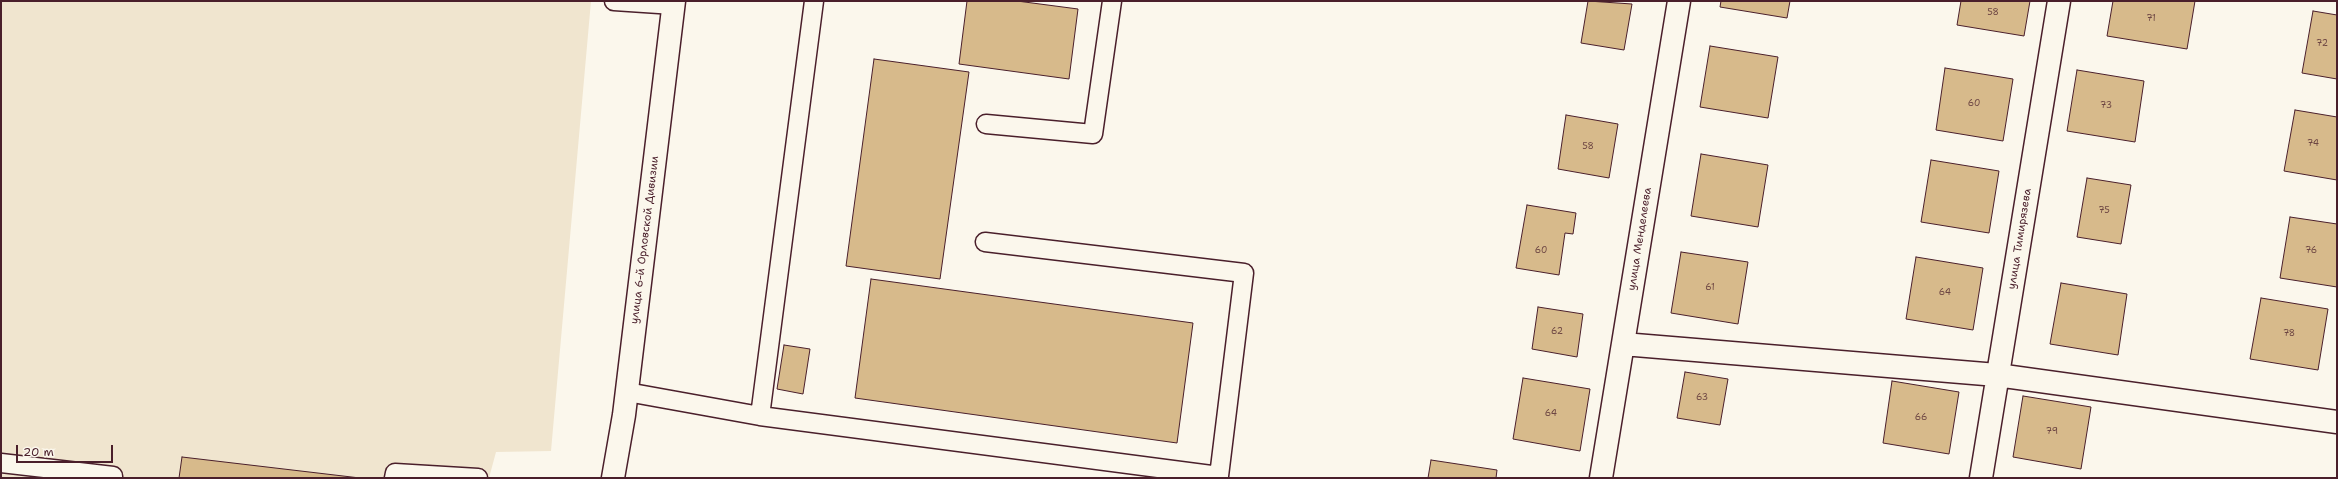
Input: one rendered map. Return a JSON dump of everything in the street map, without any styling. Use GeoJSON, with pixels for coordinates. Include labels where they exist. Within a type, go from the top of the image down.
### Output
{"type":"FeatureCollection","features":[{"type":"Feature","properties":{"kind":"street","name":"улица Менделеева"},"geometry":{"type":"LineString","coordinates":[[1601,478],[1679,1]]}},
{"type":"Feature","properties":{"kind":"street","name":"улица Тимирязева"},"geometry":{"type":"LineString","coordinates":[[1981,478],[2060,1]]}},
{"type":"Feature","properties":{"kind":"street","name":"улица 6-й Орловской Дивизии"},"geometry":{"type":"LineString","coordinates":[[613,478],[627,392],[674,3]]}},
{"type":"Feature","properties":{"kind":"street"},"geometry":{"type":"LineString","coordinates":[[1623,344],[1997,375],[2337,422]]}},
{"type":"Feature","properties":{"kind":"lane"},"geometry":{"type":"LineString","coordinates":[[614,1],[674,3]]}},
{"type":"Feature","properties":{"kind":"lane"},"geometry":{"type":"LineString","coordinates":[[760,416],[814,1]]}},
{"type":"Feature","properties":{"kind":"lane"},"geometry":{"type":"LineString","coordinates":[[986,124],[1093,134],[1112,1]]}},
{"type":"Feature","properties":{"kind":"lane"},"geometry":{"type":"LineString","coordinates":[[627,392],[760,416],[1219,476],[1244,273],[985,242]]}},
{"type":"Feature","properties":{"kind":"lane"},"geometry":{"type":"LineString","coordinates":[[1,463],[113,476],[113,478]]}},
{"type":"Feature","properties":{"kind":"lane"},"geometry":{"type":"LineString","coordinates":[[394,478],[395,472],[478,478]]}},
{"type":"Feature","properties":{"kind":"shaded area"},"geometry":{"type":"Polygon","coordinates":[[[1,1],[591,1],[551,451],[496,452],[489,478],[1,478],[1,1]]]}},
{"type":"Feature","properties":{"kind":"building"},"geometry":{"type":"Polygon","coordinates":[[[967,1],[1017,1],[1078,9],[1069,79],[959,64],[967,1]]]}},
{"type":"Feature","properties":{"kind":"building"},"geometry":{"type":"Polygon","coordinates":[[[1588,1],[1632,4],[1624,50],[1581,43],[1588,1]]]}},
{"type":"Feature","properties":{"kind":"building"},"geometry":{"type":"Polygon","coordinates":[[[1721,1],[1790,1],[1787,18],[1720,7],[1721,1]]]}},
{"type":"Feature","properties":{"kind":"building"},"geometry":{"type":"Polygon","coordinates":[[[1961,1],[2030,1],[2024,36],[1957,25],[1961,1]]]}},
{"type":"Feature","properties":{"kind":"building"},"geometry":{"type":"Polygon","coordinates":[[[2113,1],[2195,1],[2187,49],[2107,36],[2113,1]]]}},
{"type":"Feature","properties":{"kind":"building"},"geometry":{"type":"Polygon","coordinates":[[[2313,11],[2337,15],[2337,79],[2302,73],[2313,11]]]}},
{"type":"Feature","properties":{"kind":"building"},"geometry":{"type":"Polygon","coordinates":[[[1710,46],[1778,57],[1768,118],[1700,107],[1710,46]]]}},
{"type":"Feature","properties":{"kind":"building"},"geometry":{"type":"Polygon","coordinates":[[[874,59],[969,72],[940,279],[846,266],[874,59]]]}},
{"type":"Feature","properties":{"kind":"building"},"geometry":{"type":"Polygon","coordinates":[[[1945,68],[2013,79],[2003,141],[1936,130],[1945,68]]]}},
{"type":"Feature","properties":{"kind":"building"},"geometry":{"type":"Polygon","coordinates":[[[2077,70],[2144,81],[2135,142],[2067,131],[2077,70]]]}},
{"type":"Feature","properties":{"kind":"building"},"geometry":{"type":"Polygon","coordinates":[[[2295,110],[2337,117],[2337,180],[2284,171],[2295,110]]]}},
{"type":"Feature","properties":{"kind":"building"},"geometry":{"type":"Polygon","coordinates":[[[1566,115],[1618,124],[1609,178],[1558,169],[1566,115]]]}},
{"type":"Feature","properties":{"kind":"building"},"geometry":{"type":"Polygon","coordinates":[[[1701,154],[1768,165],[1758,227],[1691,216],[1701,154]]]}},
{"type":"Feature","properties":{"kind":"building"},"geometry":{"type":"Polygon","coordinates":[[[1931,160],[1999,171],[1989,233],[1921,222],[1931,160]]]}},
{"type":"Feature","properties":{"kind":"building"},"geometry":{"type":"Polygon","coordinates":[[[2087,178],[2131,185],[2121,244],[2077,237],[2087,178]]]}},
{"type":"Feature","properties":{"kind":"building"},"geometry":{"type":"Polygon","coordinates":[[[1527,205],[1576,213],[1573,234],[1565,233],[1559,275],[1516,268],[1527,205]]]}},
{"type":"Feature","properties":{"kind":"building"},"geometry":{"type":"Polygon","coordinates":[[[2290,217],[2337,224],[2337,287],[2280,278],[2290,217]]]}},
{"type":"Feature","properties":{"kind":"building"},"geometry":{"type":"Polygon","coordinates":[[[1681,252],[1748,262],[1738,324],[1671,313],[1681,252]]]}},
{"type":"Feature","properties":{"kind":"building"},"geometry":{"type":"Polygon","coordinates":[[[1916,257],[1983,268],[1973,330],[1906,319],[1916,257]]]}},
{"type":"Feature","properties":{"kind":"building"},"geometry":{"type":"Polygon","coordinates":[[[871,279],[1193,323],[1177,443],[855,398],[871,279]]]}},
{"type":"Feature","properties":{"kind":"building"},"geometry":{"type":"Polygon","coordinates":[[[2061,283],[2127,294],[2118,355],[2050,344],[2061,283]]]}},
{"type":"Feature","properties":{"kind":"building"},"geometry":{"type":"Polygon","coordinates":[[[2261,298],[2328,309],[2318,370],[2250,359],[2261,298]]]}},
{"type":"Feature","properties":{"kind":"building"},"geometry":{"type":"Polygon","coordinates":[[[1538,307],[1583,314],[1577,357],[1532,349],[1538,307]]]}},
{"type":"Feature","properties":{"kind":"building"},"geometry":{"type":"Polygon","coordinates":[[[784,345],[810,349],[803,394],[777,389],[784,345]]]}},
{"type":"Feature","properties":{"kind":"building"},"geometry":{"type":"Polygon","coordinates":[[[1685,372],[1728,379],[1720,425],[1677,418],[1685,372]]]}},
{"type":"Feature","properties":{"kind":"building"},"geometry":{"type":"Polygon","coordinates":[[[1523,378],[1590,389],[1580,451],[1513,439],[1523,378]]]}},
{"type":"Feature","properties":{"kind":"building"},"geometry":{"type":"Polygon","coordinates":[[[1892,381],[1959,392],[1949,454],[1883,443],[1892,381]]]}},
{"type":"Feature","properties":{"kind":"building"},"geometry":{"type":"Polygon","coordinates":[[[2023,396],[2091,407],[2081,469],[2013,457],[2023,396]]]}},
{"type":"Feature","properties":{"kind":"building"},"geometry":{"type":"Polygon","coordinates":[[[182,457],[360,478],[179,478],[182,457]]]}},
{"type":"Feature","properties":{"kind":"building"},"geometry":{"type":"Polygon","coordinates":[[[1431,460],[1497,470],[1496,478],[1428,478],[1431,460]]]}}]}
